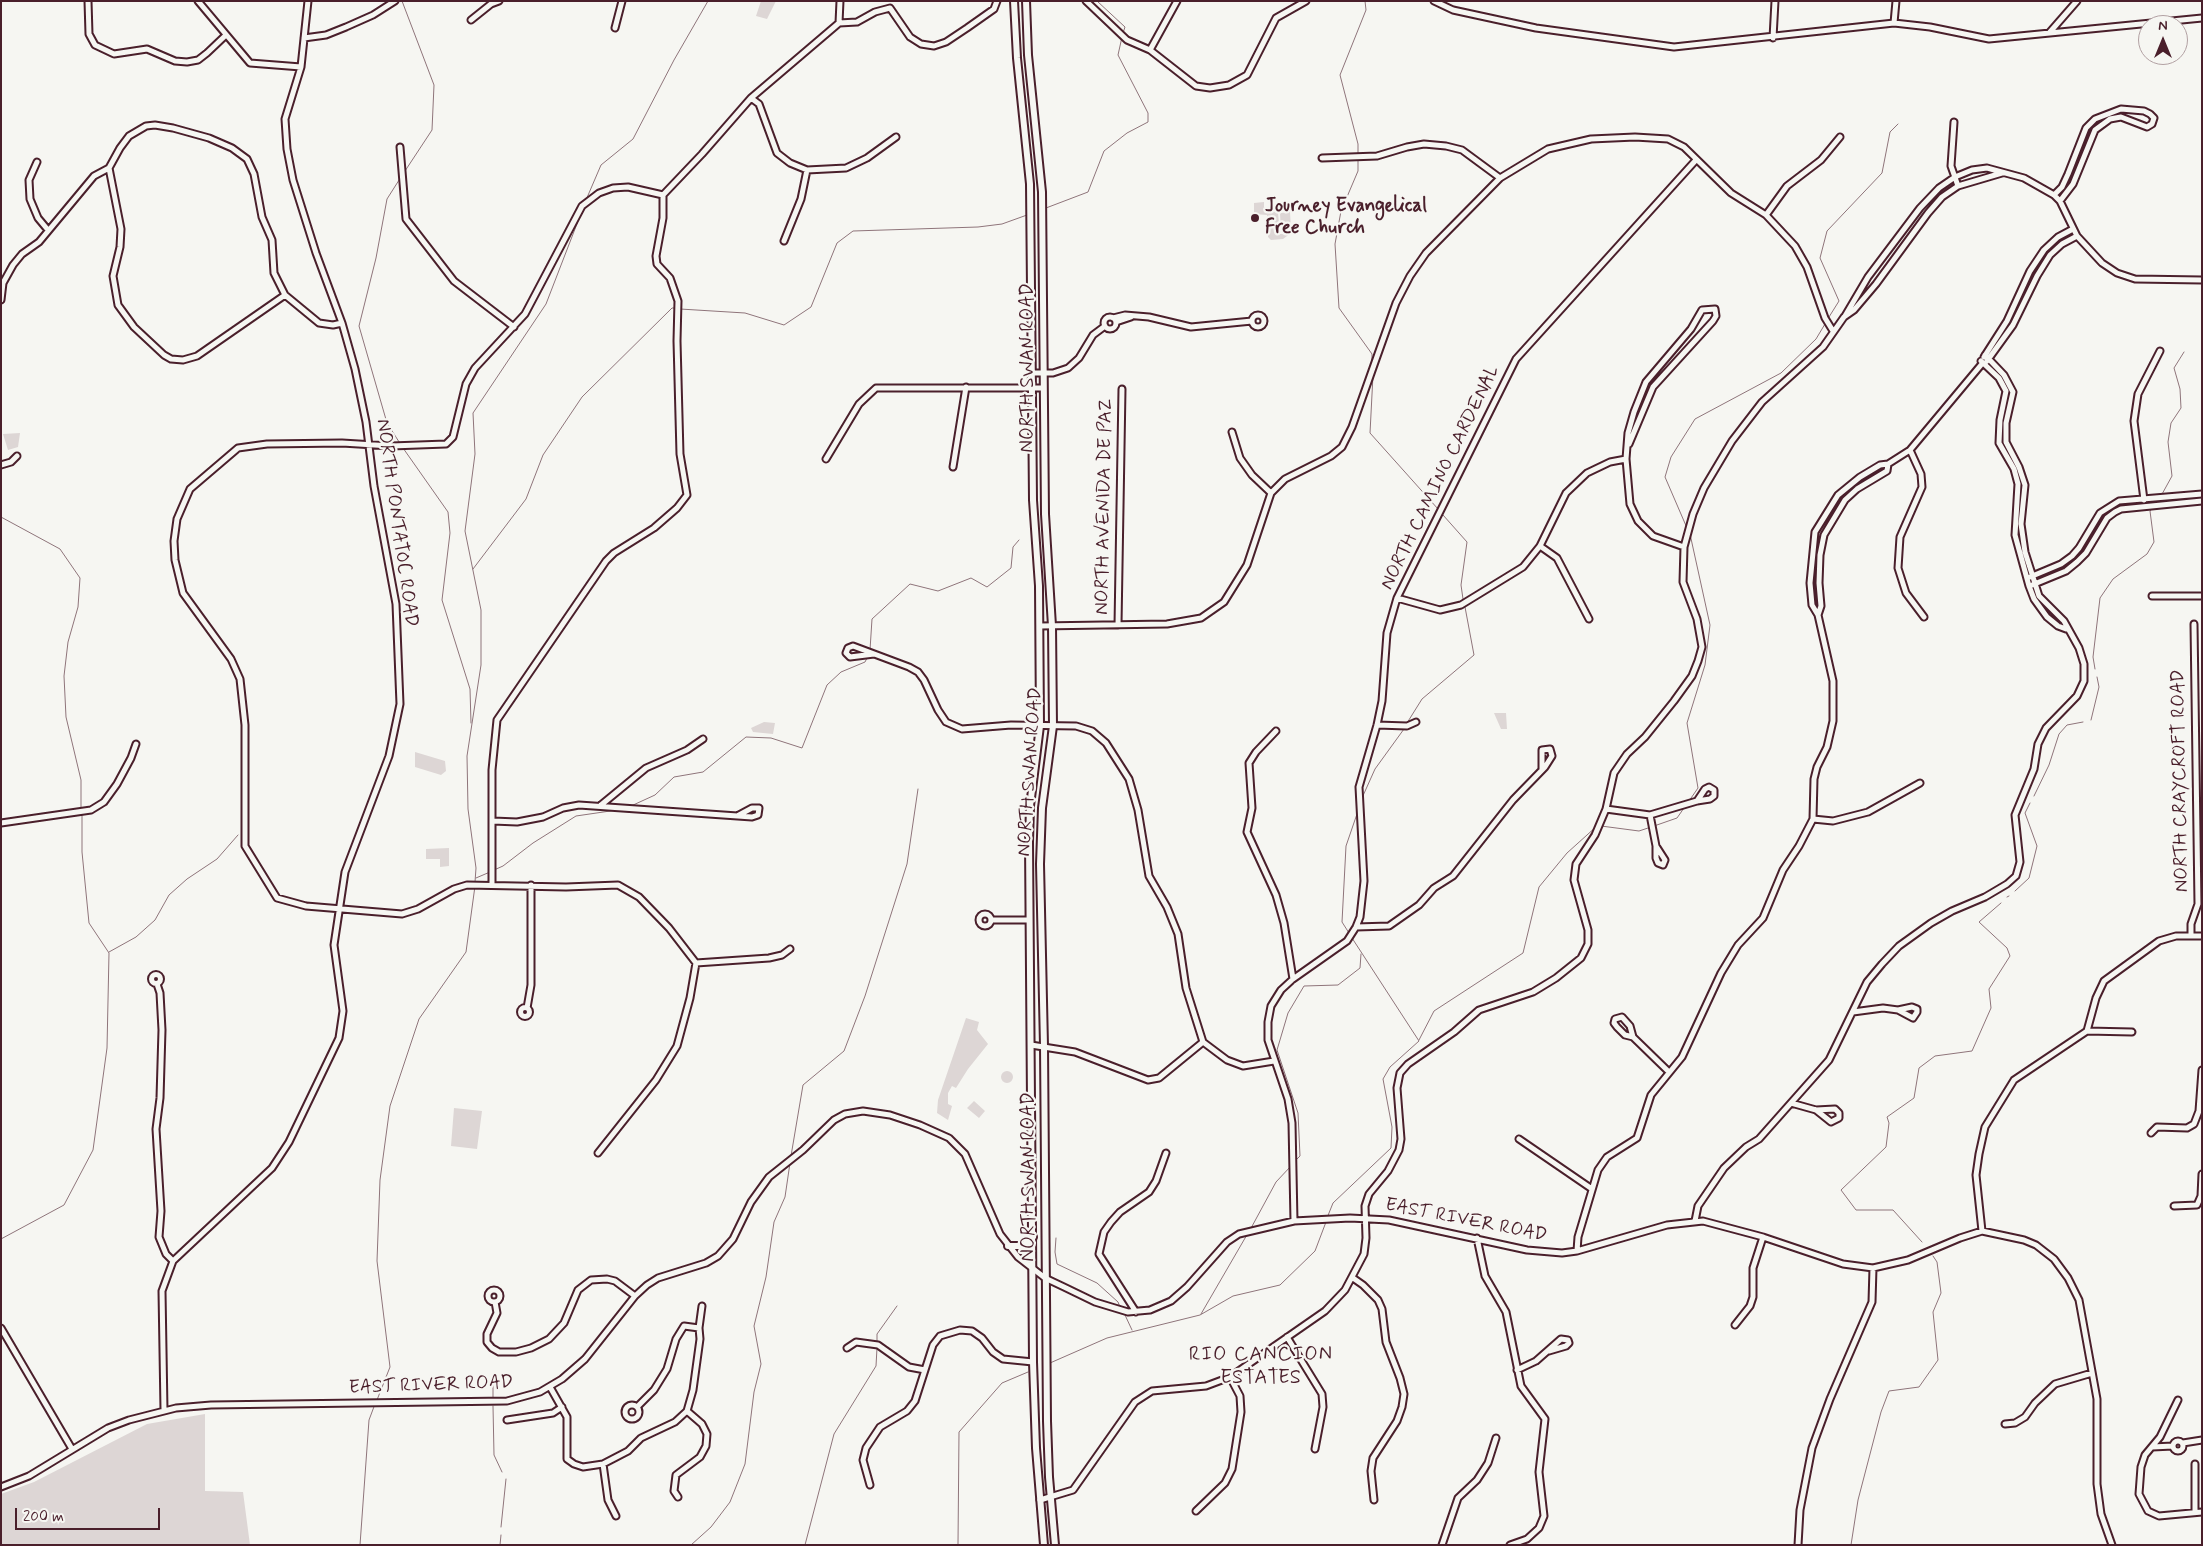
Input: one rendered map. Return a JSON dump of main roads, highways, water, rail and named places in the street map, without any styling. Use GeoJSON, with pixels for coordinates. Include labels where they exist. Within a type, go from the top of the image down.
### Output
{"type":"FeatureCollection","features":[{"type":"Feature","properties":{"kind":"main road","name":"NORTH SWAN ROAD"},"geometry":{"type":"LineString","coordinates":[[1014,1],[1017,58],[1029,166],[1033,500],[1040,626],[1040,726],[1030,813],[1029,920],[1033,1362],[1044,1545]]}},
{"type":"Feature","properties":{"kind":"main road","name":"NORTH SWAN ROAD"},"geometry":{"type":"LineString","coordinates":[[1026,1],[1028,55],[1042,192],[1045,514],[1052,626],[1053,726],[1042,808],[1040,864],[1044,1046],[1047,1421],[1055,1545]]}},
{"type":"Feature","properties":{"kind":"main road"},"geometry":{"type":"LineString","coordinates":[[1008,1246],[1023,1246],[1033,1237]]}},
{"type":"Feature","properties":{"kind":"waterway"},"geometry":{"type":"LineString","coordinates":[[402,1],[434,85],[432,130],[405,171]]}},
{"type":"Feature","properties":{"kind":"waterway"},"geometry":{"type":"LineString","coordinates":[[586,200],[601,165],[633,139],[674,60],[708,1]]}},
{"type":"Feature","properties":{"kind":"waterway"},"geometry":{"type":"LineString","coordinates":[[1097,1],[1125,27],[1123,33]]}},
{"type":"Feature","properties":{"kind":"waterway"},"geometry":{"type":"LineString","coordinates":[[1358,153],[1358,144],[1340,75],[1366,10],[1365,1]]}},
{"type":"Feature","properties":{"kind":"waterway"},"geometry":{"type":"LineString","coordinates":[[1046,208],[1088,192],[1104,151],[1127,133],[1148,122],[1148,113],[1118,55],[1122,37]]}},
{"type":"Feature","properties":{"kind":"waterway"},"geometry":{"type":"LineString","coordinates":[[1829,317],[1839,301],[1820,258],[1827,231],[1882,173],[1890,132],[1898,124]]}},
{"type":"Feature","properties":{"kind":"waterway"},"geometry":{"type":"LineString","coordinates":[[1358,157],[1358,171],[1341,211],[1335,244],[1339,308],[1372,354],[1372,364]]}},
{"type":"Feature","properties":{"kind":"waterway"},"geometry":{"type":"LineString","coordinates":[[401,177],[387,199],[376,258],[359,326],[387,423],[401,445]]}},
{"type":"Feature","properties":{"kind":"waterway"},"geometry":{"type":"LineString","coordinates":[[680,309],[745,313],[784,325],[811,307],[837,243],[853,231],[978,227],[1002,224],[1027,215]]}},
{"type":"Feature","properties":{"kind":"waterway"},"geometry":{"type":"LineString","coordinates":[[475,882],[476,868],[468,809],[467,756],[481,665],[481,610],[465,531],[475,454],[473,413],[546,304],[580,216]]}},
{"type":"Feature","properties":{"kind":"waterway"},"geometry":{"type":"LineString","coordinates":[[473,569],[526,499],[543,455],[582,397],[672,308],[676,308]]}},
{"type":"Feature","properties":{"kind":"waterway"},"geometry":{"type":"LineString","coordinates":[[1687,528],[1665,477],[1671,457],[1695,419],[1781,373],[1816,339],[1825,324]]}},
{"type":"Feature","properties":{"kind":"waterway"},"geometry":{"type":"LineString","coordinates":[[2161,496],[2172,476],[2168,442],[2171,423],[2181,408],[2180,389],[2174,368],[2184,352]]}},
{"type":"Feature","properties":{"kind":"waterway"},"geometry":{"type":"LineString","coordinates":[[1373,375],[1370,433],[1438,509]]}},
{"type":"Feature","properties":{"kind":"waterway"},"geometry":{"type":"LineString","coordinates":[[403,448],[448,512],[450,533],[442,600],[470,689],[471,723]]}},
{"type":"Feature","properties":{"kind":"waterway"},"geometry":{"type":"LineString","coordinates":[[2095,669],[2093,657],[2100,598],[2113,579],[2147,554],[2154,542],[2150,511],[2153,507]]}},
{"type":"Feature","properties":{"kind":"waterway"},"geometry":{"type":"LineString","coordinates":[[1443,515],[1467,542],[1461,585],[1463,599]]}},
{"type":"Feature","properties":{"kind":"waterway"},"geometry":{"type":"LineString","coordinates":[[1,517],[60,549],[80,578],[78,607],[68,642],[64,676],[66,717],[81,780],[81,809]]}},
{"type":"Feature","properties":{"kind":"waterway"},"geometry":{"type":"LineString","coordinates":[[1689,801],[1698,788],[1687,723],[1705,665],[1710,625],[1690,534]]}},
{"type":"Feature","properties":{"kind":"waterway"},"geometry":{"type":"LineString","coordinates":[[870,650],[872,619],[910,584],[938,591],[971,578],[987,587],[1011,568],[1013,547],[1019,540]]}},
{"type":"Feature","properties":{"kind":"waterway"},"geometry":{"type":"LineString","coordinates":[[1407,723],[1422,699],[1474,655],[1465,607]]}},
{"type":"Feature","properties":{"kind":"waterway"},"geometry":{"type":"LineString","coordinates":[[631,806],[655,795],[674,777],[703,772],[746,737],[771,738],[802,748],[827,685],[841,672],[865,662],[868,656]]}},
{"type":"Feature","properties":{"kind":"waterway"},"geometry":{"type":"LineString","coordinates":[[2091,720],[2099,687],[2097,677]]}},
{"type":"Feature","properties":{"kind":"waterway"},"geometry":{"type":"LineString","coordinates":[[2034,796],[2049,765],[2059,734],[2067,725],[2083,722]]}},
{"type":"Feature","properties":{"kind":"waterway"},"geometry":{"type":"LineString","coordinates":[[1362,798],[1375,769],[1404,729]]}},
{"type":"Feature","properties":{"kind":"waterway"},"geometry":{"type":"LineString","coordinates":[[791,1156],[803,1085],[844,1051],[865,996],[907,864],[918,789]]}},
{"type":"Feature","properties":{"kind":"waterway"},"geometry":{"type":"LineString","coordinates":[[2015,891],[2029,878],[2037,846],[2025,813],[2030,803]]}},
{"type":"Feature","properties":{"kind":"waterway"},"geometry":{"type":"LineString","coordinates":[[1654,826],[1677,818],[1684,808]]}},
{"type":"Feature","properties":{"kind":"waterway"},"geometry":{"type":"LineString","coordinates":[[494,870],[503,866],[533,843],[576,816],[617,810]]}},
{"type":"Feature","properties":{"kind":"waterway"},"geometry":{"type":"LineString","coordinates":[[1349,933],[1342,922],[1346,846],[1358,811]]}},
{"type":"Feature","properties":{"kind":"waterway"},"geometry":{"type":"LineString","coordinates":[[1,1239],[64,1205],[93,1150],[107,1048],[109,953],[89,923],[82,852],[82,813]]}},
{"type":"Feature","properties":{"kind":"waterway"},"geometry":{"type":"LineString","coordinates":[[1419,1040],[1434,1011],[1523,953],[1539,887],[1567,853],[1597,826]]}},
{"type":"Feature","properties":{"kind":"waterway"},"geometry":{"type":"LineString","coordinates":[[1601,826],[1639,831],[1651,827]]}},
{"type":"Feature","properties":{"kind":"waterway"},"geometry":{"type":"LineString","coordinates":[[109,952],[136,937],[155,920],[169,895],[187,879],[217,859],[238,835]]}},
{"type":"Feature","properties":{"kind":"waterway"},"geometry":{"type":"LineString","coordinates":[[476,878],[490,872]]}},
{"type":"Feature","properties":{"kind":"waterway"},"geometry":{"type":"LineString","coordinates":[[377,1400],[390,1367],[377,1261],[380,1180],[390,1106],[419,1019],[466,952],[475,886]]}},
{"type":"Feature","properties":{"kind":"waterway"},"geometry":{"type":"LineString","coordinates":[[1922,1242],[1893,1210],[1856,1210],[1841,1190],[1886,1147],[1889,1123],[1887,1117],[1914,1098],[1919,1068],[1935,1056],[1972,1051],[1991,1008],[1989,989],[2010,956],[2007,948],[1979,922],[2001,903]]}},
{"type":"Feature","properties":{"kind":"waterway"},"geometry":{"type":"LineString","coordinates":[[1327,1218],[1333,1203],[1391,1148],[1392,1127],[1383,1079],[1390,1067],[1419,1041],[1352,938]]}},
{"type":"Feature","properties":{"kind":"waterway"},"geometry":{"type":"LineString","coordinates":[[1295,1161],[1300,1156],[1298,1113],[1277,1050],[1288,1013],[1304,986],[1338,985],[1360,968],[1361,954]]}},
{"type":"Feature","properties":{"kind":"waterway"},"geometry":{"type":"LineString","coordinates":[[691,1545],[711,1527],[730,1502],[745,1464],[754,1392],[761,1364],[754,1326],[766,1277],[774,1222],[785,1197],[790,1163]]}},
{"type":"Feature","properties":{"kind":"waterway"},"geometry":{"type":"LineString","coordinates":[[1250,1230],[1276,1182],[1291,1166]]}},
{"type":"Feature","properties":{"kind":"waterway"},"geometry":{"type":"LineString","coordinates":[[1050,1363],[1107,1338],[1200,1315],[1233,1296],[1280,1285],[1315,1251],[1326,1222]]}},
{"type":"Feature","properties":{"kind":"waterway"},"geometry":{"type":"LineString","coordinates":[[1201,1314],[1248,1233]]}},
{"type":"Feature","properties":{"kind":"waterway"},"geometry":{"type":"LineString","coordinates":[[1056,1238],[1055,1252],[1057,1264],[1097,1283],[1118,1302],[1120,1307]]}},
{"type":"Feature","properties":{"kind":"waterway"},"geometry":{"type":"LineString","coordinates":[[1851,1545],[1858,1500],[1881,1412],[1889,1391],[1919,1387],[1938,1360],[1933,1312],[1941,1293],[1937,1262],[1933,1256]]}},
{"type":"Feature","properties":{"kind":"waterway"},"geometry":{"type":"LineString","coordinates":[[877,1344],[877,1334],[897,1306]]}},
{"type":"Feature","properties":{"kind":"waterway"},"geometry":{"type":"LineString","coordinates":[[1125,1315],[1132,1330]]}},
{"type":"Feature","properties":{"kind":"waterway"},"geometry":{"type":"LineString","coordinates":[[805,1545],[834,1434],[876,1366],[877,1348]]}},
{"type":"Feature","properties":{"kind":"waterway"},"geometry":{"type":"LineString","coordinates":[[958,1545],[959,1432],[1002,1383],[1028,1372]]}},
{"type":"Feature","properties":{"kind":"waterway"},"geometry":{"type":"LineString","coordinates":[[493,1382],[493,1397]]}},
{"type":"Feature","properties":{"kind":"waterway"},"geometry":{"type":"LineString","coordinates":[[360,1545],[369,1420],[375,1404]]}},
{"type":"Feature","properties":{"kind":"waterway"},"geometry":{"type":"LineString","coordinates":[[493,1406],[494,1455],[502,1472]]}},
{"type":"Feature","properties":{"kind":"waterway"},"geometry":{"type":"LineString","coordinates":[[501,1527],[506,1479]]}},
{"type":"Feature","properties":{"kind":"waterway"},"geometry":{"type":"LineString","coordinates":[[500,1545],[501,1535]]}},
{"type":"Feature","properties":{"kind":"place","name":"Journey Evangelical Free Church"},"geometry":{"type":"Point","coordinates":[1255,218]}},
{"type":"Feature","properties":{"kind":"district","name":"RIO CANCION ESTATES"},"geometry":{"type":"Point","coordinates":[1261,1368]}}]}
